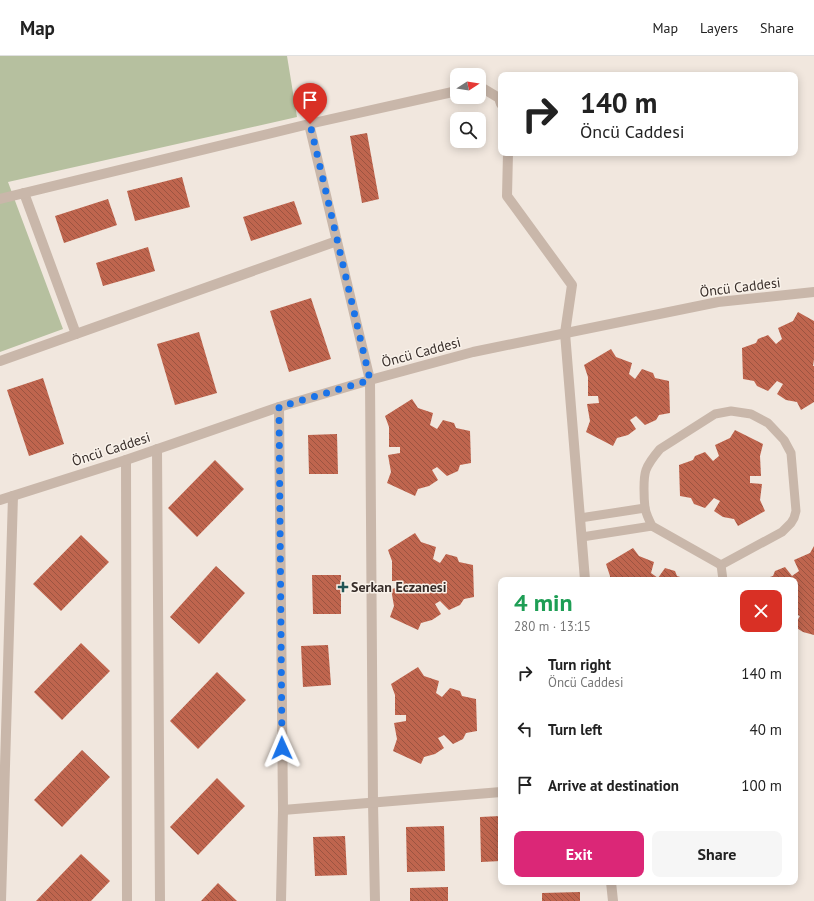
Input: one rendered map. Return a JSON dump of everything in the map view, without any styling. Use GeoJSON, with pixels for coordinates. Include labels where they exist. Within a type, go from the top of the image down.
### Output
{"type":"FeatureCollection","features":[{"type":"Feature","properties":{"kind":"street"},"geometry":{"type":"LineString","coordinates":[[486,90],[498,97]]}},
{"type":"Feature","properties":{"kind":"street"},"geometry":{"type":"LineString","coordinates":[[0,199],[310,124],[450,93]]}},
{"type":"Feature","properties":{"kind":"street"},"geometry":{"type":"LineString","coordinates":[[310,124],[370,380],[375,901]]}},
{"type":"Feature","properties":{"kind":"street"},"geometry":{"type":"LineString","coordinates":[[508,156],[506,196],[572,285],[565,334],[585,577]]}},
{"type":"Feature","properties":{"kind":"street"},"geometry":{"type":"LineString","coordinates":[[24,193],[76,334]]}},
{"type":"Feature","properties":{"kind":"street"},"geometry":{"type":"LineString","coordinates":[[0,361],[337,241]]}},
{"type":"Feature","properties":{"kind":"street","name":"Öncü Caddesi"},"geometry":{"type":"LineString","coordinates":[[0,500],[126,460],[279,407],[473,352],[718,302],[814,292]]}},
{"type":"Feature","properties":{"kind":"street"},"geometry":{"type":"LineString","coordinates":[[279,407],[283,810],[281,901]]}},
{"type":"Feature","properties":{"kind":"street"},"geometry":{"type":"LineString","coordinates":[[157,449],[160,901]]}},
{"type":"Feature","properties":{"kind":"street"},"geometry":{"type":"LineString","coordinates":[[126,460],[127,901]]}},
{"type":"Feature","properties":{"kind":"street"},"geometry":{"type":"LineString","coordinates":[[2,901],[13,496]]}},
{"type":"Feature","properties":{"kind":"street"},"geometry":{"type":"LineString","coordinates":[[283,810],[498,792]]}},
{"type":"Feature","properties":{"kind":"street"},"geometry":{"type":"LineString","coordinates":[[611,885],[613,901]]}},
{"type":"Feature","properties":{"kind":"lane"},"geometry":{"type":"LineString","coordinates":[[731,411],[751,414],[768,423],[784,440],[790,453],[796,512],[791,523],[782,532],[721,565],[652,526],[645,508],[644,475],[648,465],[660,449],[715,414],[731,411]]}},
{"type":"Feature","properties":{"kind":"lane"},"geometry":{"type":"LineString","coordinates":[[580,518],[645,508]]}},
{"type":"Feature","properties":{"kind":"lane"},"geometry":{"type":"LineString","coordinates":[[582,537],[652,526]]}},
{"type":"Feature","properties":{"kind":"lane"},"geometry":{"type":"LineString","coordinates":[[721,565],[723,577]]}},
{"type":"Feature","properties":{"kind":"green space"},"geometry":{"type":"Polygon","coordinates":[[[0,56],[287,56],[297,117],[8,182],[63,329],[0,352],[0,56]]]}},
{"type":"Feature","properties":{"kind":"building"},"geometry":{"type":"Polygon","coordinates":[[[367,133],[379,199],[362,203],[350,136],[367,133]]]}},
{"type":"Feature","properties":{"kind":"building"},"geometry":{"type":"Polygon","coordinates":[[[182,177],[190,207],[135,221],[127,191],[182,177]]]}},
{"type":"Feature","properties":{"kind":"building"},"geometry":{"type":"Polygon","coordinates":[[[108,199],[117,225],[64,243],[55,216],[108,199]]]}},
{"type":"Feature","properties":{"kind":"building"},"geometry":{"type":"Polygon","coordinates":[[[294,201],[302,224],[251,241],[243,217],[294,201]]]}},
{"type":"Feature","properties":{"kind":"building"},"geometry":{"type":"Polygon","coordinates":[[[148,247],[155,271],[103,286],[96,263],[148,247]]]}},
{"type":"Feature","properties":{"kind":"building"},"geometry":{"type":"Polygon","coordinates":[[[311,298],[331,359],[289,372],[270,311],[311,298]]]}},
{"type":"Feature","properties":{"kind":"building"},"geometry":{"type":"Polygon","coordinates":[[[798,312],[814,321],[814,402],[801,410],[797,402],[786,400],[777,394],[783,384],[777,381],[768,391],[757,386],[754,381],[743,379],[742,348],[756,343],[758,339],[768,335],[776,344],[782,339],[778,328],[793,321],[798,312]]]}},
{"type":"Feature","properties":{"kind":"building"},"geometry":{"type":"Polygon","coordinates":[[[199,332],[217,393],[175,405],[157,344],[199,332]]]}},
{"type":"Feature","properties":{"kind":"building"},"geometry":{"type":"Polygon","coordinates":[[[611,349],[616,357],[632,363],[629,374],[635,379],[642,369],[653,373],[655,378],[669,381],[670,413],[659,415],[656,420],[645,425],[636,416],[630,420],[636,429],[628,435],[617,438],[613,446],[586,432],[590,421],[587,404],[599,403],[598,396],[588,396],[588,377],[584,365],[611,349]]]}},
{"type":"Feature","properties":{"kind":"building"},"geometry":{"type":"Polygon","coordinates":[[[43,378],[64,444],[29,456],[7,390],[43,378]]]}},
{"type":"Feature","properties":{"kind":"building"},"geometry":{"type":"Polygon","coordinates":[[[412,399],[418,408],[433,413],[430,425],[437,429],[443,420],[454,423],[456,428],[470,431],[471,463],[460,465],[458,471],[447,476],[437,467],[432,470],[438,480],[429,486],[418,489],[415,496],[387,483],[391,472],[388,455],[400,453],[400,447],[389,447],[389,427],[385,416],[412,399]]]}},
{"type":"Feature","properties":{"kind":"building"},"geometry":{"type":"Polygon","coordinates":[[[735,430],[763,444],[760,456],[761,476],[750,476],[750,483],[762,484],[760,500],[765,511],[738,526],[734,519],[723,517],[714,511],[720,501],[714,498],[705,508],[694,504],[691,498],[680,496],[679,465],[693,460],[695,456],[705,452],[713,461],[719,456],[715,445],[730,438],[735,430]]]}},
{"type":"Feature","properties":{"kind":"building"},"geometry":{"type":"Polygon","coordinates":[[[337,434],[338,474],[309,474],[308,435],[337,434]]]}},
{"type":"Feature","properties":{"kind":"building"},"geometry":{"type":"Polygon","coordinates":[[[215,460],[244,489],[197,537],[168,508],[215,460]]]}},
{"type":"Feature","properties":{"kind":"building"},"geometry":{"type":"Polygon","coordinates":[[[415,533],[421,542],[436,547],[433,559],[440,563],[446,554],[457,557],[459,562],[473,565],[474,597],[464,599],[460,605],[449,610],[440,601],[435,604],[441,614],[432,620],[421,623],[418,630],[390,617],[394,606],[391,589],[403,587],[403,581],[392,581],[392,561],[388,550],[415,533]]]}},
{"type":"Feature","properties":{"kind":"building"},"geometry":{"type":"Polygon","coordinates":[[[81,535],[109,562],[61,611],[33,584],[81,535]]]}},
{"type":"Feature","properties":{"kind":"building"},"geometry":{"type":"Polygon","coordinates":[[[814,546],[814,635],[798,629],[798,619],[800,616],[798,615],[798,577],[770,577],[773,576],[775,571],[785,567],[792,576],[799,571],[794,560],[810,553],[814,546]]]}},
{"type":"Feature","properties":{"kind":"building"},"geometry":{"type":"Polygon","coordinates":[[[633,548],[639,556],[654,562],[651,573],[657,577],[610,577],[606,564],[633,548]]]}},
{"type":"Feature","properties":{"kind":"building"},"geometry":{"type":"Polygon","coordinates":[[[216,566],[245,593],[199,644],[170,617],[216,566]]]}},
{"type":"Feature","properties":{"kind":"building"},"geometry":{"type":"Polygon","coordinates":[[[665,568],[675,571],[677,576],[680,577],[659,577],[665,568]]]}},
{"type":"Feature","properties":{"kind":"building"},"geometry":{"type":"Polygon","coordinates":[[[312,575],[341,575],[341,614],[313,614],[312,575]]]}},
{"type":"Feature","properties":{"kind":"building"},"geometry":{"type":"Polygon","coordinates":[[[81,643],[110,671],[62,720],[34,692],[81,643]]]}},
{"type":"Feature","properties":{"kind":"building"},"geometry":{"type":"Polygon","coordinates":[[[328,645],[331,685],[303,687],[301,646],[328,645]]]}},
{"type":"Feature","properties":{"kind":"building"},"geometry":{"type":"Polygon","coordinates":[[[418,667],[424,676],[439,681],[436,693],[442,697],[450,688],[460,691],[462,696],[476,699],[477,731],[466,733],[463,739],[453,744],[444,735],[438,738],[444,748],[435,754],[424,757],[421,764],[393,751],[397,739],[394,723],[406,721],[406,715],[395,715],[395,695],[391,684],[418,667]]]}},
{"type":"Feature","properties":{"kind":"building"},"geometry":{"type":"Polygon","coordinates":[[[217,672],[246,700],[198,749],[170,721],[217,672]]]}},
{"type":"Feature","properties":{"kind":"building"},"geometry":{"type":"Polygon","coordinates":[[[82,750],[110,777],[62,827],[34,800],[82,750]]]}},
{"type":"Feature","properties":{"kind":"building"},"geometry":{"type":"Polygon","coordinates":[[[217,778],[245,806],[198,855],[170,827],[217,778]]]}},
{"type":"Feature","properties":{"kind":"building"},"geometry":{"type":"Polygon","coordinates":[[[498,816],[498,861],[481,862],[480,817],[498,816]]]}},
{"type":"Feature","properties":{"kind":"building"},"geometry":{"type":"Polygon","coordinates":[[[444,826],[445,871],[407,872],[406,827],[444,826]]]}},
{"type":"Feature","properties":{"kind":"building"},"geometry":{"type":"Polygon","coordinates":[[[345,836],[347,875],[315,876],[313,837],[345,836]]]}},
{"type":"Feature","properties":{"kind":"building"},"geometry":{"type":"Polygon","coordinates":[[[81,854],[110,881],[91,901],[36,901],[81,854]]]}},
{"type":"Feature","properties":{"kind":"building"},"geometry":{"type":"Polygon","coordinates":[[[218,883],[237,901],[201,901],[218,883]]]}},
{"type":"Feature","properties":{"kind":"building"},"geometry":{"type":"Polygon","coordinates":[[[448,887],[448,901],[410,901],[410,888],[448,887]]]}},
{"type":"Feature","properties":{"kind":"building"},"geometry":{"type":"Polygon","coordinates":[[[580,892],[580,901],[542,901],[542,893],[580,892]]]}},
{"type":"Feature","properties":{"kind":"place","name":"Serkan Eczanesi"},"geometry":{"type":"Point","coordinates":[343,587]}},
{"type":"Feature","properties":{"kind":"route"},"geometry":{"type":"LineString","coordinates":[[282,748],[279,407],[370,380],[310,124]]}}]}
